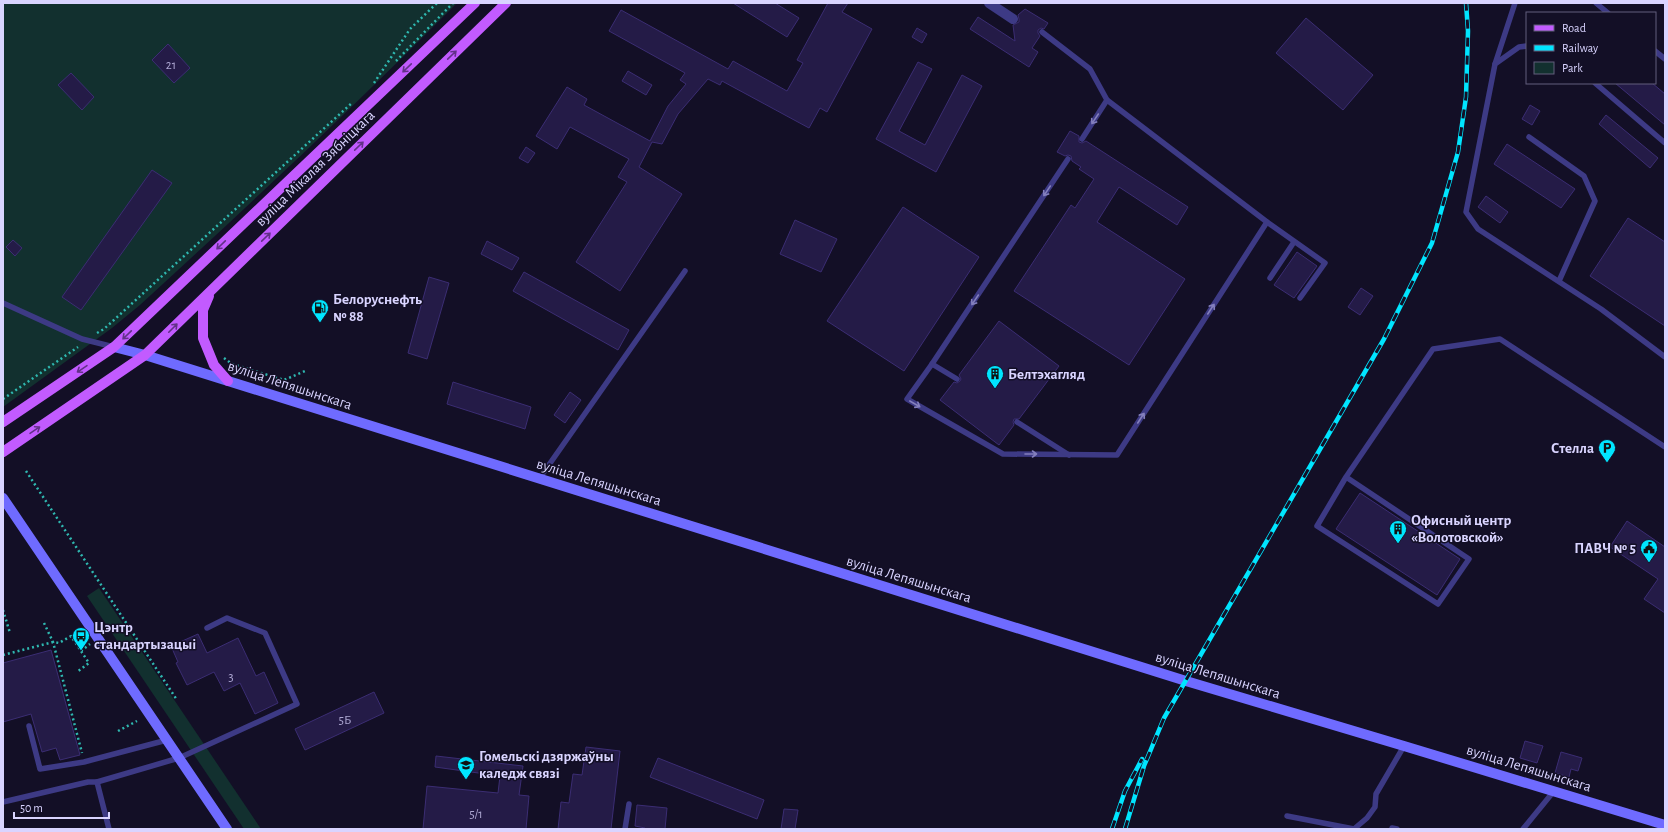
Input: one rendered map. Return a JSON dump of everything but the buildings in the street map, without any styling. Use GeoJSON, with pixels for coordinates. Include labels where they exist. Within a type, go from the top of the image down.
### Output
{"type":"FeatureCollection","features":[{"type":"Feature","properties":{"kind":"main road","name":"вуліца Мікалая Зябніцкага"},"geometry":{"type":"LineString","coordinates":[[114,347],[476,3]]}},
{"type":"Feature","properties":{"kind":"main road","name":"вуліца Мікалая Зябніцкага"},"geometry":{"type":"LineString","coordinates":[[146,355],[506,3]]}},
{"type":"Feature","properties":{"kind":"main road"},"geometry":{"type":"LineString","coordinates":[[211,291],[202,310],[203,338],[214,365],[228,381]]}},
{"type":"Feature","properties":{"kind":"main road","name":"вуліца Лепяшынскага"},"geometry":{"type":"LineString","coordinates":[[114,347],[146,355],[1186,681],[1665,825]]}},
{"type":"Feature","properties":{"kind":"main road"},"geometry":{"type":"LineString","coordinates":[[3,422],[114,347]]}},
{"type":"Feature","properties":{"kind":"main road"},"geometry":{"type":"LineString","coordinates":[[3,452],[146,355]]}},
{"type":"Feature","properties":{"kind":"main road"},"geometry":{"type":"LineString","coordinates":[[3,498],[227,829]]}},
{"type":"Feature","properties":{"kind":"street"},"geometry":{"type":"LineString","coordinates":[[989,3],[1013,19]]}},
{"type":"Feature","properties":{"kind":"lane"},"geometry":{"type":"LineString","coordinates":[[1515,3],[1495,64],[1466,212],[1478,229],[1601,309],[1665,357]]}},
{"type":"Feature","properties":{"kind":"lane"},"geometry":{"type":"LineString","coordinates":[[1596,3],[1607,12]]}},
{"type":"Feature","properties":{"kind":"lane"},"geometry":{"type":"LineString","coordinates":[[1042,32],[1090,69],[1107,100],[1267,222],[1325,263],[1300,298]]}},
{"type":"Feature","properties":{"kind":"lane"},"geometry":{"type":"LineString","coordinates":[[1495,64],[1519,47],[1526,46]]}},
{"type":"Feature","properties":{"kind":"lane"},"geometry":{"type":"LineString","coordinates":[[1656,52],[1665,59]]}},
{"type":"Feature","properties":{"kind":"lane"},"geometry":{"type":"LineString","coordinates":[[1596,84],[1665,143]]}},
{"type":"Feature","properties":{"kind":"lane"},"geometry":{"type":"LineString","coordinates":[[1082,138],[1107,100]]}},
{"type":"Feature","properties":{"kind":"lane"},"geometry":{"type":"LineString","coordinates":[[1529,137],[1584,176],[1595,201],[1559,281]]}},
{"type":"Feature","properties":{"kind":"lane"},"geometry":{"type":"LineString","coordinates":[[1068,159],[932,364],[906,399],[1003,454],[1117,455],[1267,222]]}},
{"type":"Feature","properties":{"kind":"lane"},"geometry":{"type":"LineString","coordinates":[[1270,278],[1294,242]]}},
{"type":"Feature","properties":{"kind":"lane"},"geometry":{"type":"LineString","coordinates":[[539,479],[685,271]]}},
{"type":"Feature","properties":{"kind":"lane"},"geometry":{"type":"LineString","coordinates":[[3,303],[82,339],[114,347]]}},
{"type":"Feature","properties":{"kind":"lane"},"geometry":{"type":"LineString","coordinates":[[1346,477],[1469,558],[1438,604],[1317,526],[1346,477],[1433,349],[1500,339],[1665,447]]}},
{"type":"Feature","properties":{"kind":"lane"},"geometry":{"type":"LineString","coordinates":[[932,364],[957,378]]}},
{"type":"Feature","properties":{"kind":"lane"},"geometry":{"type":"LineString","coordinates":[[1017,422],[1069,455]]}},
{"type":"Feature","properties":{"kind":"lane"},"geometry":{"type":"LineString","coordinates":[[3,802],[88,782],[97,782],[179,758],[297,704],[265,634],[227,618],[207,628]]}},
{"type":"Feature","properties":{"kind":"lane"},"geometry":{"type":"LineString","coordinates":[[30,726],[40,769],[84,762],[166,740]]}},
{"type":"Feature","properties":{"kind":"lane"},"geometry":{"type":"LineString","coordinates":[[1286,816],[1354,829],[1367,818],[1375,808],[1376,794],[1404,746]]}},
{"type":"Feature","properties":{"kind":"lane"},"geometry":{"type":"LineString","coordinates":[[97,782],[109,829]]}},
{"type":"Feature","properties":{"kind":"lane"},"geometry":{"type":"LineString","coordinates":[[1523,829],[1555,791]]}},
{"type":"Feature","properties":{"kind":"lane"},"geometry":{"type":"LineString","coordinates":[[625,829],[629,804]]}},
{"type":"Feature","properties":{"kind":"path"},"geometry":{"type":"LineString","coordinates":[[374,83],[410,28],[437,3]]}},
{"type":"Feature","properties":{"kind":"path"},"geometry":{"type":"LineString","coordinates":[[368,88],[453,3]]}},
{"type":"Feature","properties":{"kind":"path"},"geometry":{"type":"LineString","coordinates":[[92,336],[104,329],[356,99]]}},
{"type":"Feature","properties":{"kind":"path"},"geometry":{"type":"LineString","coordinates":[[3,399],[82,344]]}},
{"type":"Feature","properties":{"kind":"path"},"geometry":{"type":"LineString","coordinates":[[220,354],[232,364],[284,380],[305,371]]}},
{"type":"Feature","properties":{"kind":"path"},"geometry":{"type":"LineString","coordinates":[[26,471],[177,700]]}},
{"type":"Feature","properties":{"kind":"path"},"geometry":{"type":"LineString","coordinates":[[3,610],[10,633]]}},
{"type":"Feature","properties":{"kind":"path"},"geometry":{"type":"LineString","coordinates":[[44,623],[53,642],[84,762]]}},
{"type":"Feature","properties":{"kind":"path"},"geometry":{"type":"LineString","coordinates":[[3,655],[53,642],[59,643],[71,636],[89,663],[78,672]]}},
{"type":"Feature","properties":{"kind":"path"},"geometry":{"type":"LineString","coordinates":[[118,731],[137,721]]}},
{"type":"Feature","properties":{"kind":"green space"},"geometry":{"type":"Polygon","coordinates":[[[3,3],[457,3],[300,156],[140,305],[112,328],[3,407],[3,3]]]}},
{"type":"Feature","properties":{"kind":"green space"},"geometry":{"type":"Polygon","coordinates":[[[99,588],[261,829],[244,829],[87,596],[99,588]]]}},
{"type":"Feature","properties":{"kind":"railway"},"geometry":{"type":"LineString","coordinates":[[1125,829],[1144,766],[1164,718],[1384,339],[1432,243],[1458,152],[1466,97],[1468,31],[1466,3]]}},
{"type":"Feature","properties":{"kind":"railway"},"geometry":{"type":"LineString","coordinates":[[1112,829],[1125,791],[1142,759]]}},
{"type":"Feature","properties":{"kind":"place","name":"Белоруснефть № 88"},"geometry":{"type":"Point","coordinates":[320,323]}},
{"type":"Feature","properties":{"kind":"place","name":"Белтэхагляд"},"geometry":{"type":"Point","coordinates":[995,389]}},
{"type":"Feature","properties":{"kind":"place","name":"Стелла"},"geometry":{"type":"Point","coordinates":[1607,463]}},
{"type":"Feature","properties":{"kind":"place","name":"Офисный центр «Волотовской»"},"geometry":{"type":"Point","coordinates":[1398,544]}},
{"type":"Feature","properties":{"kind":"place","name":"ПАВЧ № 5"},"geometry":{"type":"Point","coordinates":[1649,563]}},
{"type":"Feature","properties":{"kind":"place","name":"Цэнтр стандартызацыі"},"geometry":{"type":"Point","coordinates":[81,651]}},
{"type":"Feature","properties":{"kind":"place","name":"Гомельскі дзяржаўны каледж связі"},"geometry":{"type":"Point","coordinates":[466,780]}}]}
